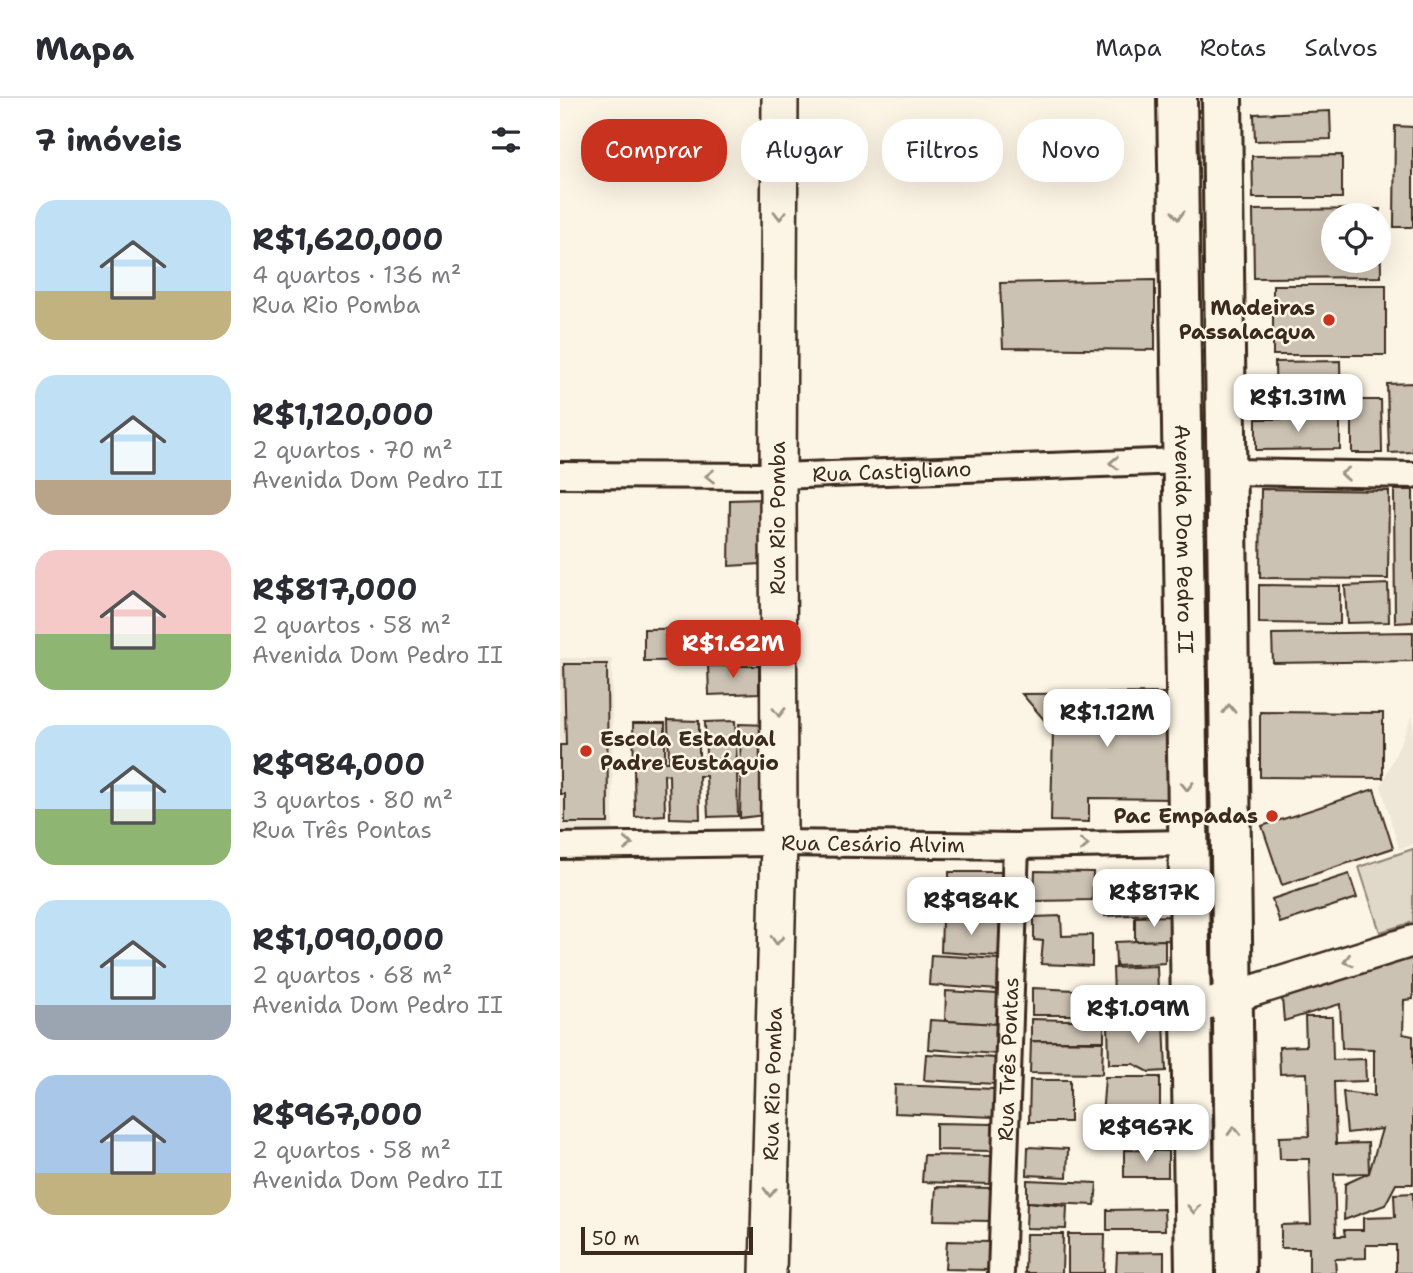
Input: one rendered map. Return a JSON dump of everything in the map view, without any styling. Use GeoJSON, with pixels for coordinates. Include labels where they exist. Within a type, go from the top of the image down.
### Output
{"type":"FeatureCollection","features":[{"type":"Feature","properties":{"kind":"main road","name":"Rua Rio Pomba"},"geometry":{"type":"LineString","coordinates":[[768,1273],[779,843],[780,98]]}},
{"type":"Feature","properties":{"kind":"main road","name":"Avenida Dom Pedro II"},"geometry":{"type":"LineString","coordinates":[[1177,98],[1195,1273]]}},
{"type":"Feature","properties":{"kind":"main road","name":"Avenida Dom Pedro II"},"geometry":{"type":"LineString","coordinates":[[1222,98],[1236,1273]]}},
{"type":"Feature","properties":{"kind":"street","name":"Rua Castigliano"},"geometry":{"type":"LineString","coordinates":[[560,475],[778,477],[1182,461]]}},
{"type":"Feature","properties":{"kind":"street"},"geometry":{"type":"LineString","coordinates":[[1227,472],[1413,475]]}},
{"type":"Feature","properties":{"kind":"street","name":"Rua Cesário Alvim"},"geometry":{"type":"LineString","coordinates":[[560,846],[779,843],[1016,846],[1188,842]]}},
{"type":"Feature","properties":{"kind":"street","name":"Rua Três Pontas"},"geometry":{"type":"LineString","coordinates":[[1000,1273],[1016,846]]}},
{"type":"Feature","properties":{"kind":"street"},"geometry":{"type":"LineString","coordinates":[[1190,1008],[1233,998],[1413,941]]}},
{"type":"Feature","properties":{"kind":"shaded area","name":"Escola Estadual Padre Eustáquio"},"geometry":{"type":"Polygon","coordinates":[[[560,658],[612,658],[613,844],[560,845],[560,658]]]}},
{"type":"Feature","properties":{"kind":"shaded area"},"geometry":{"type":"Polygon","coordinates":[[[1413,715],[1413,845],[1399,849],[1381,786],[1413,715]]]}},
{"type":"Feature","properties":{"kind":"shaded area"},"geometry":{"type":"Polygon","coordinates":[[[1413,849],[1413,922],[1380,932],[1359,867],[1413,849]]]}},
{"type":"Feature","properties":{"kind":"building"},"geometry":{"type":"Polygon","coordinates":[[[1330,111],[1331,139],[1255,141],[1254,114],[1330,111]]]}},
{"type":"Feature","properties":{"kind":"building"},"geometry":{"type":"Polygon","coordinates":[[[1395,126],[1413,127],[1413,227],[1394,227],[1395,126]]]}},
{"type":"Feature","properties":{"kind":"building"},"geometry":{"type":"Polygon","coordinates":[[[1342,155],[1342,198],[1253,198],[1252,156],[1342,155]]]}},
{"type":"Feature","properties":{"kind":"building"},"geometry":{"type":"Polygon","coordinates":[[[1321,209],[1321,273],[1381,273],[1381,277],[1254,278],[1253,210],[1321,209]]]}},
{"type":"Feature","properties":{"kind":"building"},"geometry":{"type":"Polygon","coordinates":[[[1155,280],[1155,350],[1003,348],[1000,283],[1155,280]]]}},
{"type":"Feature","properties":{"kind":"building","name":"Madeiras Passalacqua"},"geometry":{"type":"Polygon","coordinates":[[[1273,285],[1386,285],[1386,355],[1273,355],[1273,285]]]}},
{"type":"Feature","properties":{"kind":"building"},"geometry":{"type":"Polygon","coordinates":[[[1340,361],[1341,412],[1276,414],[1275,362],[1340,361]]]}},
{"type":"Feature","properties":{"kind":"building"},"geometry":{"type":"Polygon","coordinates":[[[1413,383],[1413,452],[1389,453],[1387,384],[1413,383]]]}},
{"type":"Feature","properties":{"kind":"building"},"geometry":{"type":"Polygon","coordinates":[[[1352,400],[1381,400],[1382,453],[1352,453],[1352,400]]]}},
{"type":"Feature","properties":{"kind":"building"},"geometry":{"type":"Polygon","coordinates":[[[1256,419],[1340,419],[1340,449],[1256,450],[1256,419]]]}},
{"type":"Feature","properties":{"kind":"building"},"geometry":{"type":"Polygon","coordinates":[[[1261,489],[1389,491],[1388,579],[1260,578],[1261,489]]]}},
{"type":"Feature","properties":{"kind":"building"},"geometry":{"type":"Polygon","coordinates":[[[1394,490],[1413,490],[1413,622],[1395,623],[1394,490]]]}},
{"type":"Feature","properties":{"kind":"building"},"geometry":{"type":"Polygon","coordinates":[[[763,499],[761,564],[729,566],[730,500],[763,499]]]}},
{"type":"Feature","properties":{"kind":"building"},"geometry":{"type":"Polygon","coordinates":[[[1388,584],[1389,622],[1347,623],[1345,586],[1388,584]]]}},
{"type":"Feature","properties":{"kind":"building"},"geometry":{"type":"Polygon","coordinates":[[[1259,585],[1340,586],[1340,624],[1259,623],[1259,585]]]}},
{"type":"Feature","properties":{"kind":"building"},"geometry":{"type":"Polygon","coordinates":[[[765,628],[765,660],[644,661],[644,629],[765,628]]]}},
{"type":"Feature","properties":{"kind":"building"},"geometry":{"type":"Polygon","coordinates":[[[1413,632],[1413,661],[1273,663],[1272,634],[1413,632]]]}},
{"type":"Feature","properties":{"kind":"building","name":"Escola Estadual Padre Eustáquio"},"geometry":{"type":"Polygon","coordinates":[[[564,664],[607,664],[608,823],[565,823],[565,794],[560,794],[560,745],[566,745],[564,664]]]}},
{"type":"Feature","properties":{"kind":"building"},"geometry":{"type":"Polygon","coordinates":[[[708,666],[759,666],[759,693],[709,695],[708,666]]]}},
{"type":"Feature","properties":{"kind":"building"},"geometry":{"type":"Polygon","coordinates":[[[1172,693],[1174,799],[1089,798],[1089,822],[1051,821],[1053,730],[1022,694],[1172,693]]]}},
{"type":"Feature","properties":{"kind":"building"},"geometry":{"type":"Polygon","coordinates":[[[1260,712],[1383,713],[1383,778],[1260,777],[1260,712]]]}},
{"type":"Feature","properties":{"kind":"building"},"geometry":{"type":"Polygon","coordinates":[[[668,720],[699,721],[699,758],[706,757],[705,722],[735,721],[737,763],[741,762],[739,724],[770,725],[772,814],[740,818],[741,775],[737,774],[738,816],[708,817],[706,776],[699,776],[700,819],[670,818],[669,775],[664,774],[665,815],[635,817],[633,723],[665,723],[665,762],[669,762],[668,720]]]}},
{"type":"Feature","properties":{"kind":"building"},"geometry":{"type":"Polygon","coordinates":[[[1374,789],[1393,848],[1282,885],[1262,826],[1374,789]]]}},
{"type":"Feature","properties":{"kind":"building"},"geometry":{"type":"Polygon","coordinates":[[[1035,871],[1093,872],[1092,900],[1034,901],[1035,871]]]}},
{"type":"Feature","properties":{"kind":"building"},"geometry":{"type":"Polygon","coordinates":[[[1156,871],[1157,914],[1105,916],[1104,873],[1156,871]]]}},
{"type":"Feature","properties":{"kind":"building"},"geometry":{"type":"Polygon","coordinates":[[[949,872],[1002,872],[1002,901],[949,900],[949,872]]]}},
{"type":"Feature","properties":{"kind":"building"},"geometry":{"type":"Polygon","coordinates":[[[1349,874],[1357,898],[1280,923],[1272,899],[1349,874]]]}},
{"type":"Feature","properties":{"kind":"building"},"geometry":{"type":"Polygon","coordinates":[[[1061,916],[1062,936],[1092,935],[1092,966],[1041,964],[1043,941],[1034,940],[1034,917],[1061,916]]]}},
{"type":"Feature","properties":{"kind":"building"},"geometry":{"type":"Polygon","coordinates":[[[1173,916],[1174,940],[1135,941],[1135,917],[1173,916]]]}},
{"type":"Feature","properties":{"kind":"building"},"geometry":{"type":"Polygon","coordinates":[[[942,920],[1001,920],[999,956],[941,952],[942,920]]]}},
{"type":"Feature","properties":{"kind":"building"},"geometry":{"type":"Polygon","coordinates":[[[1165,940],[1165,963],[1116,966],[1115,942],[1165,940]]]}},
{"type":"Feature","properties":{"kind":"building"},"geometry":{"type":"Polygon","coordinates":[[[1413,952],[1413,999],[1404,1000],[1403,1034],[1413,1036],[1413,1184],[1396,1184],[1385,1205],[1344,1220],[1345,1184],[1369,1173],[1382,1129],[1347,1133],[1343,1092],[1374,1096],[1374,1049],[1342,1048],[1340,1004],[1284,1021],[1282,998],[1413,952]]]}},
{"type":"Feature","properties":{"kind":"building"},"geometry":{"type":"Polygon","coordinates":[[[931,955],[999,959],[998,990],[929,985],[931,955]]]}},
{"type":"Feature","properties":{"kind":"building"},"geometry":{"type":"Polygon","coordinates":[[[1157,966],[1158,991],[1114,995],[1113,968],[1157,966]]]}},
{"type":"Feature","properties":{"kind":"building"},"geometry":{"type":"Polygon","coordinates":[[[1032,988],[1075,990],[1076,1015],[1032,1015],[1032,988]]]}},
{"type":"Feature","properties":{"kind":"building"},"geometry":{"type":"Polygon","coordinates":[[[946,991],[998,994],[997,1024],[945,1021],[946,991]]]}},
{"type":"Feature","properties":{"kind":"building"},"geometry":{"type":"Polygon","coordinates":[[[1164,992],[1165,1017],[1113,1019],[1112,996],[1164,992]]]}},
{"type":"Feature","properties":{"kind":"building"},"geometry":{"type":"Polygon","coordinates":[[[1305,1017],[1332,1017],[1333,1060],[1365,1059],[1366,1081],[1334,1082],[1336,1144],[1368,1143],[1369,1173],[1334,1174],[1336,1236],[1345,1236],[1344,1230],[1363,1230],[1363,1218],[1395,1217],[1394,1194],[1413,1193],[1413,1273],[1396,1273],[1396,1245],[1366,1245],[1366,1258],[1335,1259],[1336,1273],[1309,1273],[1309,1248],[1281,1248],[1281,1225],[1311,1224],[1309,1159],[1280,1159],[1279,1137],[1309,1136],[1307,1073],[1280,1074],[1279,1047],[1306,1046],[1305,1017]]]}},
{"type":"Feature","properties":{"kind":"building"},"geometry":{"type":"Polygon","coordinates":[[[1031,1019],[1104,1021],[1104,1041],[1031,1041],[1031,1019]]]}},
{"type":"Feature","properties":{"kind":"building"},"geometry":{"type":"Polygon","coordinates":[[[930,1020],[997,1024],[996,1054],[928,1049],[930,1020]]]}},
{"type":"Feature","properties":{"kind":"building"},"geometry":{"type":"Polygon","coordinates":[[[1164,1021],[1166,1071],[1149,1072],[1134,1064],[1109,1064],[1108,1023],[1164,1021]]]}},
{"type":"Feature","properties":{"kind":"building"},"geometry":{"type":"Polygon","coordinates":[[[1031,1041],[1103,1042],[1102,1074],[1030,1073],[1031,1041]]]}},
{"type":"Feature","properties":{"kind":"building"},"geometry":{"type":"Polygon","coordinates":[[[926,1054],[996,1058],[995,1084],[924,1080],[926,1054]]]}},
{"type":"Feature","properties":{"kind":"building"},"geometry":{"type":"Polygon","coordinates":[[[1105,1077],[1160,1077],[1160,1125],[1113,1126],[1111,1117],[1102,1117],[1105,1077]]]}},
{"type":"Feature","properties":{"kind":"building"},"geometry":{"type":"Polygon","coordinates":[[[1030,1080],[1070,1080],[1070,1122],[1029,1122],[1030,1080]]]}},
{"type":"Feature","properties":{"kind":"building"},"geometry":{"type":"Polygon","coordinates":[[[895,1085],[994,1089],[994,1117],[894,1113],[895,1085]]]}},
{"type":"Feature","properties":{"kind":"building"},"geometry":{"type":"Polygon","coordinates":[[[936,1123],[993,1124],[992,1151],[936,1150],[936,1123]]]}},
{"type":"Feature","properties":{"kind":"building"},"geometry":{"type":"Polygon","coordinates":[[[1028,1147],[1068,1149],[1067,1177],[1027,1175],[1028,1147]]]}},
{"type":"Feature","properties":{"kind":"building"},"geometry":{"type":"Polygon","coordinates":[[[1124,1150],[1168,1151],[1168,1177],[1124,1177],[1124,1150]]]}},
{"type":"Feature","properties":{"kind":"building"},"geometry":{"type":"Polygon","coordinates":[[[924,1155],[992,1156],[991,1184],[922,1182],[924,1155]]]}},
{"type":"Feature","properties":{"kind":"building"},"geometry":{"type":"Polygon","coordinates":[[[1027,1180],[1097,1183],[1095,1205],[1027,1202],[1027,1180]]]}},
{"type":"Feature","properties":{"kind":"building"},"geometry":{"type":"Polygon","coordinates":[[[936,1187],[991,1188],[990,1221],[934,1220],[936,1187]]]}},
{"type":"Feature","properties":{"kind":"building"},"geometry":{"type":"Polygon","coordinates":[[[1027,1202],[1067,1206],[1066,1229],[1026,1228],[1027,1202]]]}},
{"type":"Feature","properties":{"kind":"building"},"geometry":{"type":"Polygon","coordinates":[[[1164,1209],[1165,1230],[1107,1230],[1107,1210],[1164,1209]]]}},
{"type":"Feature","properties":{"kind":"building"},"geometry":{"type":"Polygon","coordinates":[[[1026,1234],[1063,1234],[1062,1273],[1025,1273],[1026,1234]]]}},
{"type":"Feature","properties":{"kind":"building"},"geometry":{"type":"Polygon","coordinates":[[[1068,1234],[1105,1234],[1104,1273],[1068,1273],[1068,1234]]]}},
{"type":"Feature","properties":{"kind":"building"},"geometry":{"type":"Polygon","coordinates":[[[947,1241],[989,1242],[988,1270],[945,1269],[947,1241]]]}},
{"type":"Feature","properties":{"kind":"building"},"geometry":{"type":"Polygon","coordinates":[[[1164,1252],[1164,1273],[1116,1273],[1117,1253],[1164,1252]]]}},
{"type":"Feature","properties":{"kind":"place","name":"Madeiras Passalacqua"},"geometry":{"type":"Point","coordinates":[1329,320]}},
{"type":"Feature","properties":{"kind":"place","name":"Escola Estadual Padre Eustáquio"},"geometry":{"type":"Point","coordinates":[586,751]}},
{"type":"Feature","properties":{"kind":"place","name":"Pac Empadas"},"geometry":{"type":"Point","coordinates":[1272,816]}}]}
